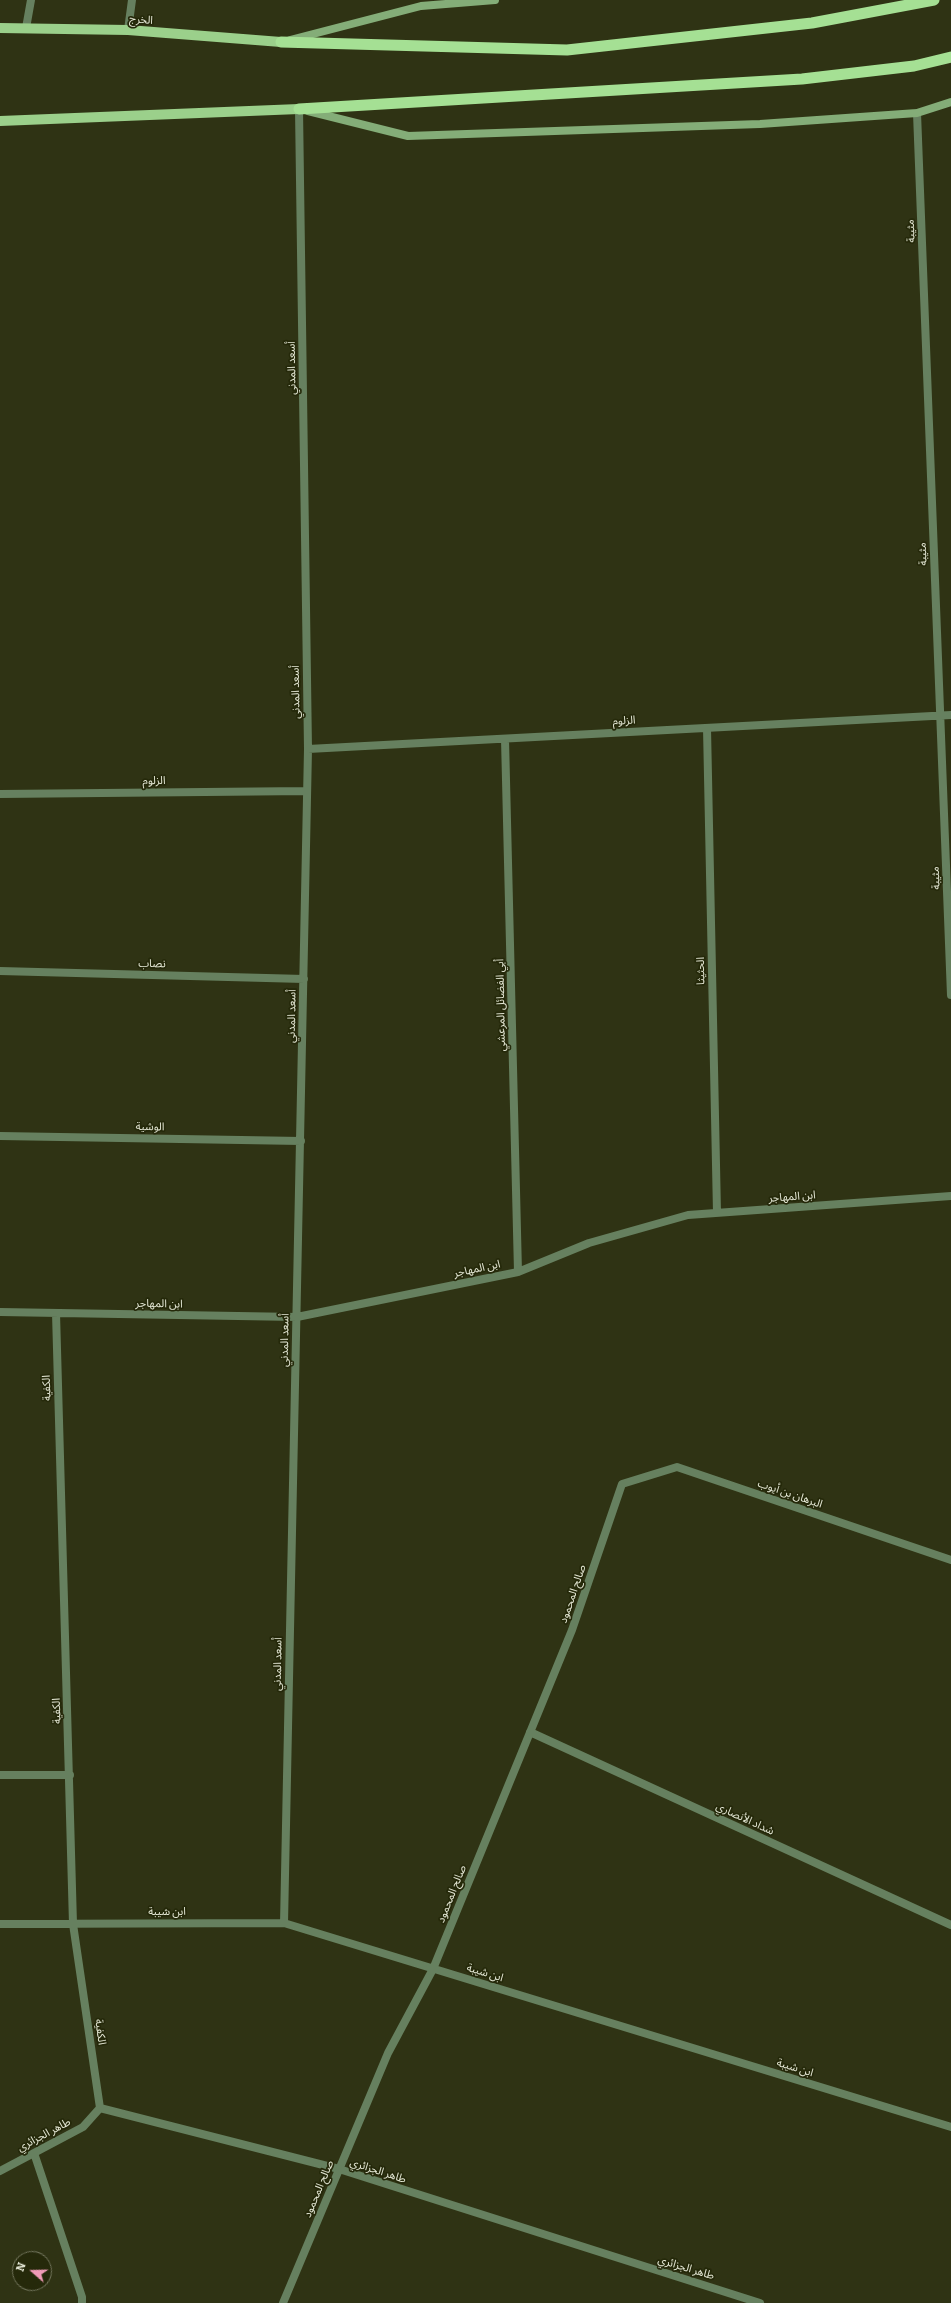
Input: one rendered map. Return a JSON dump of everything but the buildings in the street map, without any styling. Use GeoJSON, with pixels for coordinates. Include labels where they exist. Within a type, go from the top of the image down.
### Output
{"type":"FeatureCollection","features":[{"type":"Feature","properties":{"kind":"highway"},"geometry":{"type":"LineString","coordinates":[[281,42],[567,50],[812,23],[934,0]]}},
{"type":"Feature","properties":{"kind":"highway"},"geometry":{"type":"LineString","coordinates":[[299,109],[802,79],[914,66],[951,57]]}},
{"type":"Feature","properties":{"kind":"main road"},"geometry":{"type":"LineString","coordinates":[[281,42],[421,6],[495,0]]}},
{"type":"Feature","properties":{"kind":"main road","name":"الخرج"},"geometry":{"type":"LineString","coordinates":[[0,28],[128,30],[281,42]]}},
{"type":"Feature","properties":{"kind":"main road"},"geometry":{"type":"LineString","coordinates":[[0,121],[299,109],[408,136],[760,124],[917,113],[951,102]]}},
{"type":"Feature","properties":{"kind":"street"},"geometry":{"type":"LineString","coordinates":[[26,28],[31,0]]}},
{"type":"Feature","properties":{"kind":"street"},"geometry":{"type":"LineString","coordinates":[[128,30],[132,0]]}},
{"type":"Feature","properties":{"kind":"street","name":"أسعد المدني"},"geometry":{"type":"LineString","coordinates":[[284,1923],[308,749],[299,109]]}},
{"type":"Feature","properties":{"kind":"street","name":"مثيبة"},"geometry":{"type":"LineString","coordinates":[[917,113],[951,995]]}},
{"type":"Feature","properties":{"kind":"street","name":"الزلوم"},"geometry":{"type":"LineString","coordinates":[[308,749],[951,715]]}},
{"type":"Feature","properties":{"kind":"street","name":"الحثيثا"},"geometry":{"type":"LineString","coordinates":[[707,728],[717,1213]]}},
{"type":"Feature","properties":{"kind":"street","name":"أبي الفضائل المرعشي"},"geometry":{"type":"LineString","coordinates":[[505,739],[518,1272]]}},
{"type":"Feature","properties":{"kind":"street","name":"الزلوم"},"geometry":{"type":"LineString","coordinates":[[0,794],[307,791]]}},
{"type":"Feature","properties":{"kind":"street","name":"نصاب"},"geometry":{"type":"LineString","coordinates":[[0,971],[304,979]]}},
{"type":"Feature","properties":{"kind":"street","name":"الوشية"},"geometry":{"type":"LineString","coordinates":[[0,1136],[300,1141]]}},
{"type":"Feature","properties":{"kind":"street","name":"ابن المهاجر"},"geometry":{"type":"LineString","coordinates":[[0,1312],[297,1317],[518,1272],[589,1243],[688,1215],[951,1196]]}},
{"type":"Feature","properties":{"kind":"street","name":"الكفية"},"geometry":{"type":"LineString","coordinates":[[56,1313],[73,1924],[100,2108]]}},
{"type":"Feature","properties":{"kind":"street","name":"البرهان بن أيوب"},"geometry":{"type":"LineString","coordinates":[[622,1484],[677,1467],[951,1560]]}},
{"type":"Feature","properties":{"kind":"street","name":"صالح المحمود"},"geometry":{"type":"LineString","coordinates":[[283,2303],[388,2053],[433,1969],[572,1630],[622,1484]]}},
{"type":"Feature","properties":{"kind":"street","name":"شداد الأنصاري"},"geometry":{"type":"LineString","coordinates":[[530,1732],[951,1925]]}},
{"type":"Feature","properties":{"kind":"street"},"geometry":{"type":"LineString","coordinates":[[0,1775],[70,1776]]}},
{"type":"Feature","properties":{"kind":"street","name":"ابن شيبة"},"geometry":{"type":"LineString","coordinates":[[0,1924],[284,1923],[951,2127]]}},
{"type":"Feature","properties":{"kind":"street","name":"طاهر الجزائري"},"geometry":{"type":"LineString","coordinates":[[0,2171],[83,2127],[100,2108],[339,2169],[760,2303]]}},
{"type":"Feature","properties":{"kind":"street"},"geometry":{"type":"LineString","coordinates":[[34,2153],[82,2297],[82,2303]]}}]}
